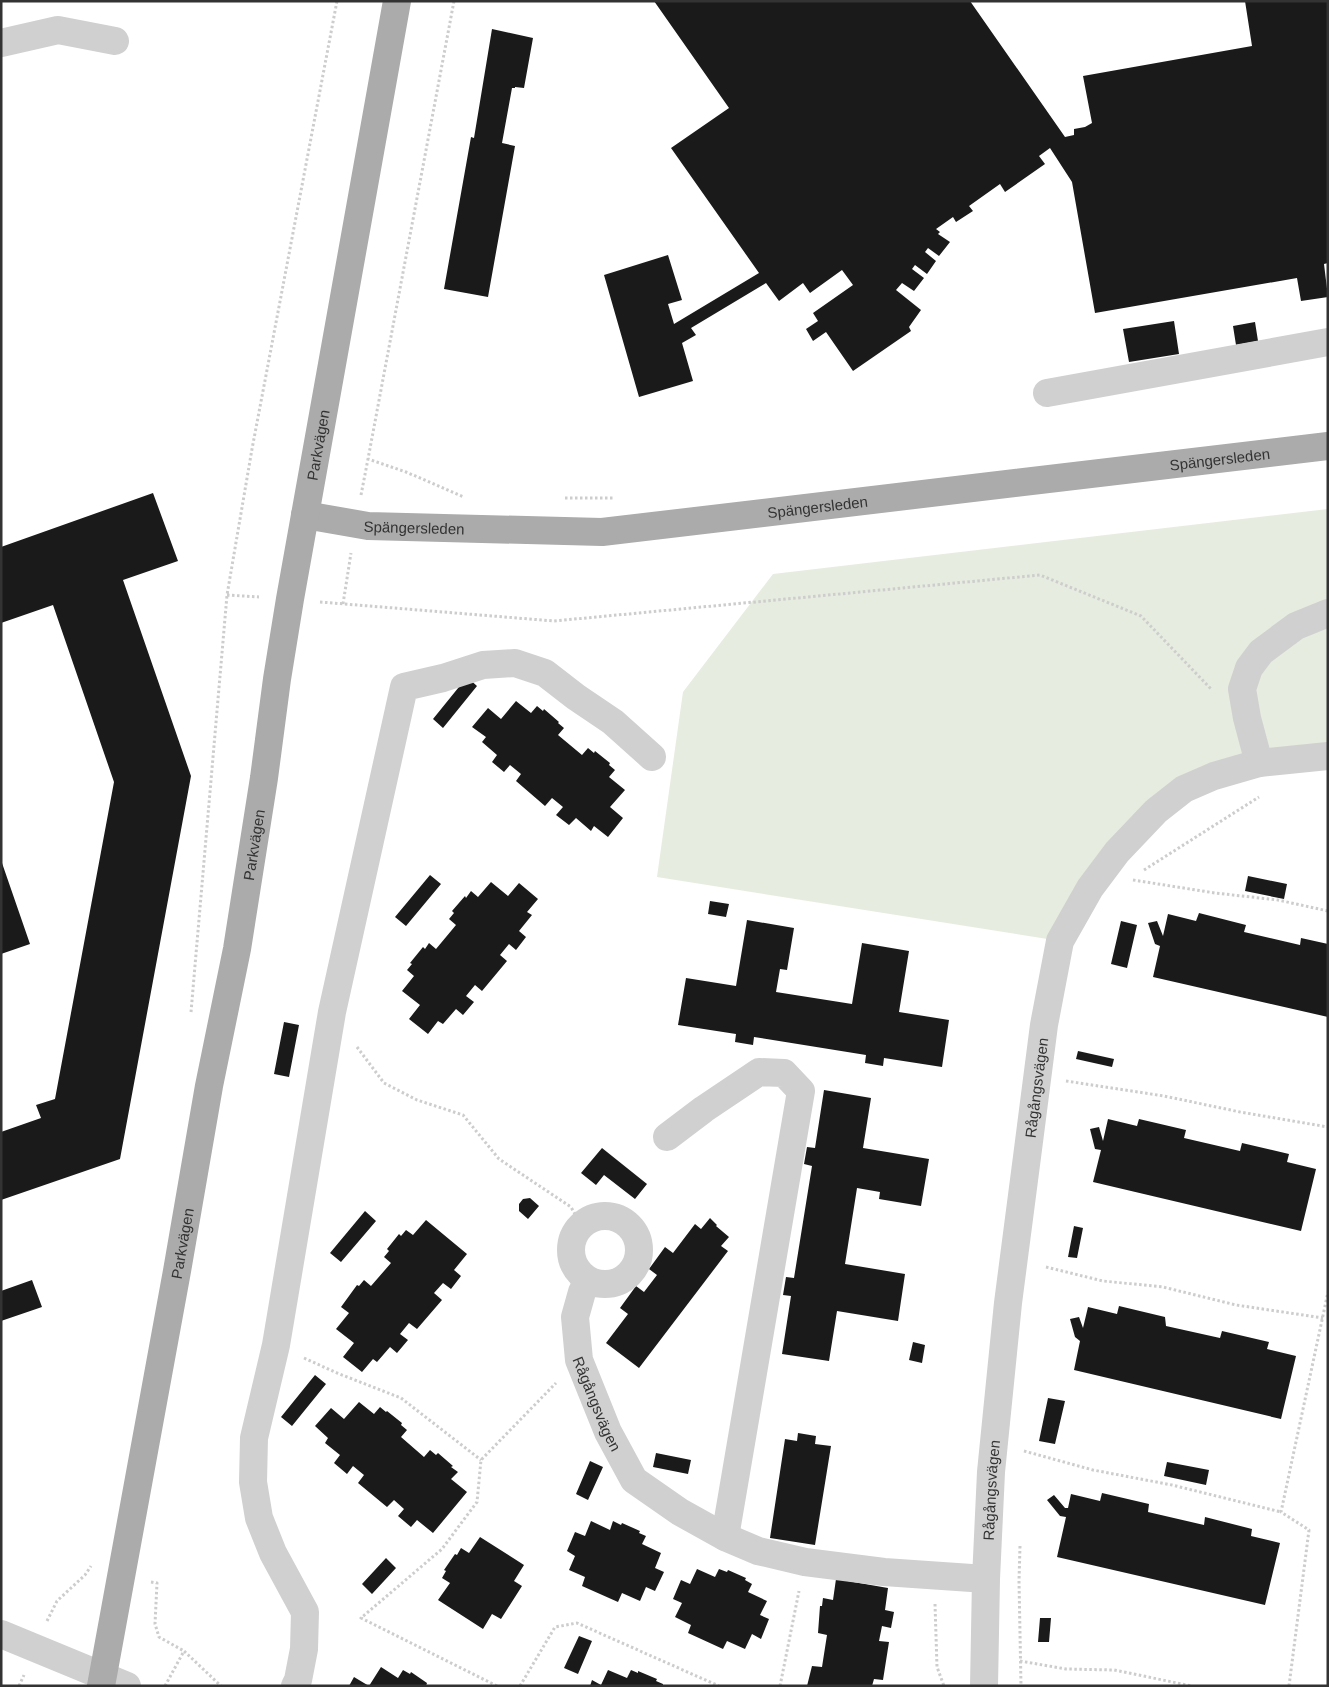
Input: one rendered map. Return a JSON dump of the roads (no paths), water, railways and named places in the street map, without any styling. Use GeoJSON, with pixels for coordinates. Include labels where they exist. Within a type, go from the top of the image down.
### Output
{"type":"FeatureCollection","features":[{"type":"Feature","properties":{"kind":"main road","name":"Parkvägen"},"geometry":{"type":"LineString","coordinates":[[110,1682],[177,1271],[209,1086],[236,949],[264,778],[290,599],[397,1]]}},
{"type":"Feature","properties":{"kind":"main road","name":"Spängersleden"},"geometry":{"type":"LineString","coordinates":[[305,515],[368,526],[602,532],[1328,446]]}},
{"type":"Feature","properties":{"kind":"street"},"geometry":{"type":"LineString","coordinates":[[1,43],[58,30],[115,41]]}},
{"type":"Feature","properties":{"kind":"street"},"geometry":{"type":"LineString","coordinates":[[1047,393],[1325,343]]}},
{"type":"Feature","properties":{"kind":"street"},"geometry":{"type":"LineString","coordinates":[[1259,763],[1242,690],[1249,668],[1261,652],[1296,626],[1328,613]]}},
{"type":"Feature","properties":{"kind":"street"},"geometry":{"type":"LineString","coordinates":[[295,1686],[304,1649],[305,1612],[273,1553],[259,1518],[253,1482],[254,1438],[276,1345],[332,1012],[404,687],[443,678],[483,665],[515,664],[545,674],[613,722],[652,757]]}},
{"type":"Feature","properties":{"kind":"street","name":"Rågångsvägen"},"geometry":{"type":"LineString","coordinates":[[984,1686],[991,1472],[1008,1303],[1044,1025],[1060,941],[1090,888],[1117,852],[1156,810],[1184,789],[1214,776],[1259,763],[1328,756]]}},
{"type":"Feature","properties":{"kind":"street"},"geometry":{"type":"LineString","coordinates":[[667,1138],[704,1109],[759,1072],[784,1073],[801,1091],[725,1538]]}},
{"type":"Feature","properties":{"kind":"street"},"geometry":{"type":"LineString","coordinates":[[600,1215],[621,1219],[636,1234],[640,1256],[629,1275],[610,1284],[588,1281],[573,1265],[570,1244],[581,1225],[600,1215]]}},
{"type":"Feature","properties":{"kind":"street","name":"Rågångsvägen"},"geometry":{"type":"LineString","coordinates":[[588,1281],[582,1292],[575,1317],[579,1360],[608,1432],[634,1480],[680,1512],[725,1538],[758,1551],[805,1562],[884,1572],[986,1579]]}},
{"type":"Feature","properties":{"kind":"street"},"geometry":{"type":"LineString","coordinates":[[1,1634],[110,1682]]}}]}
